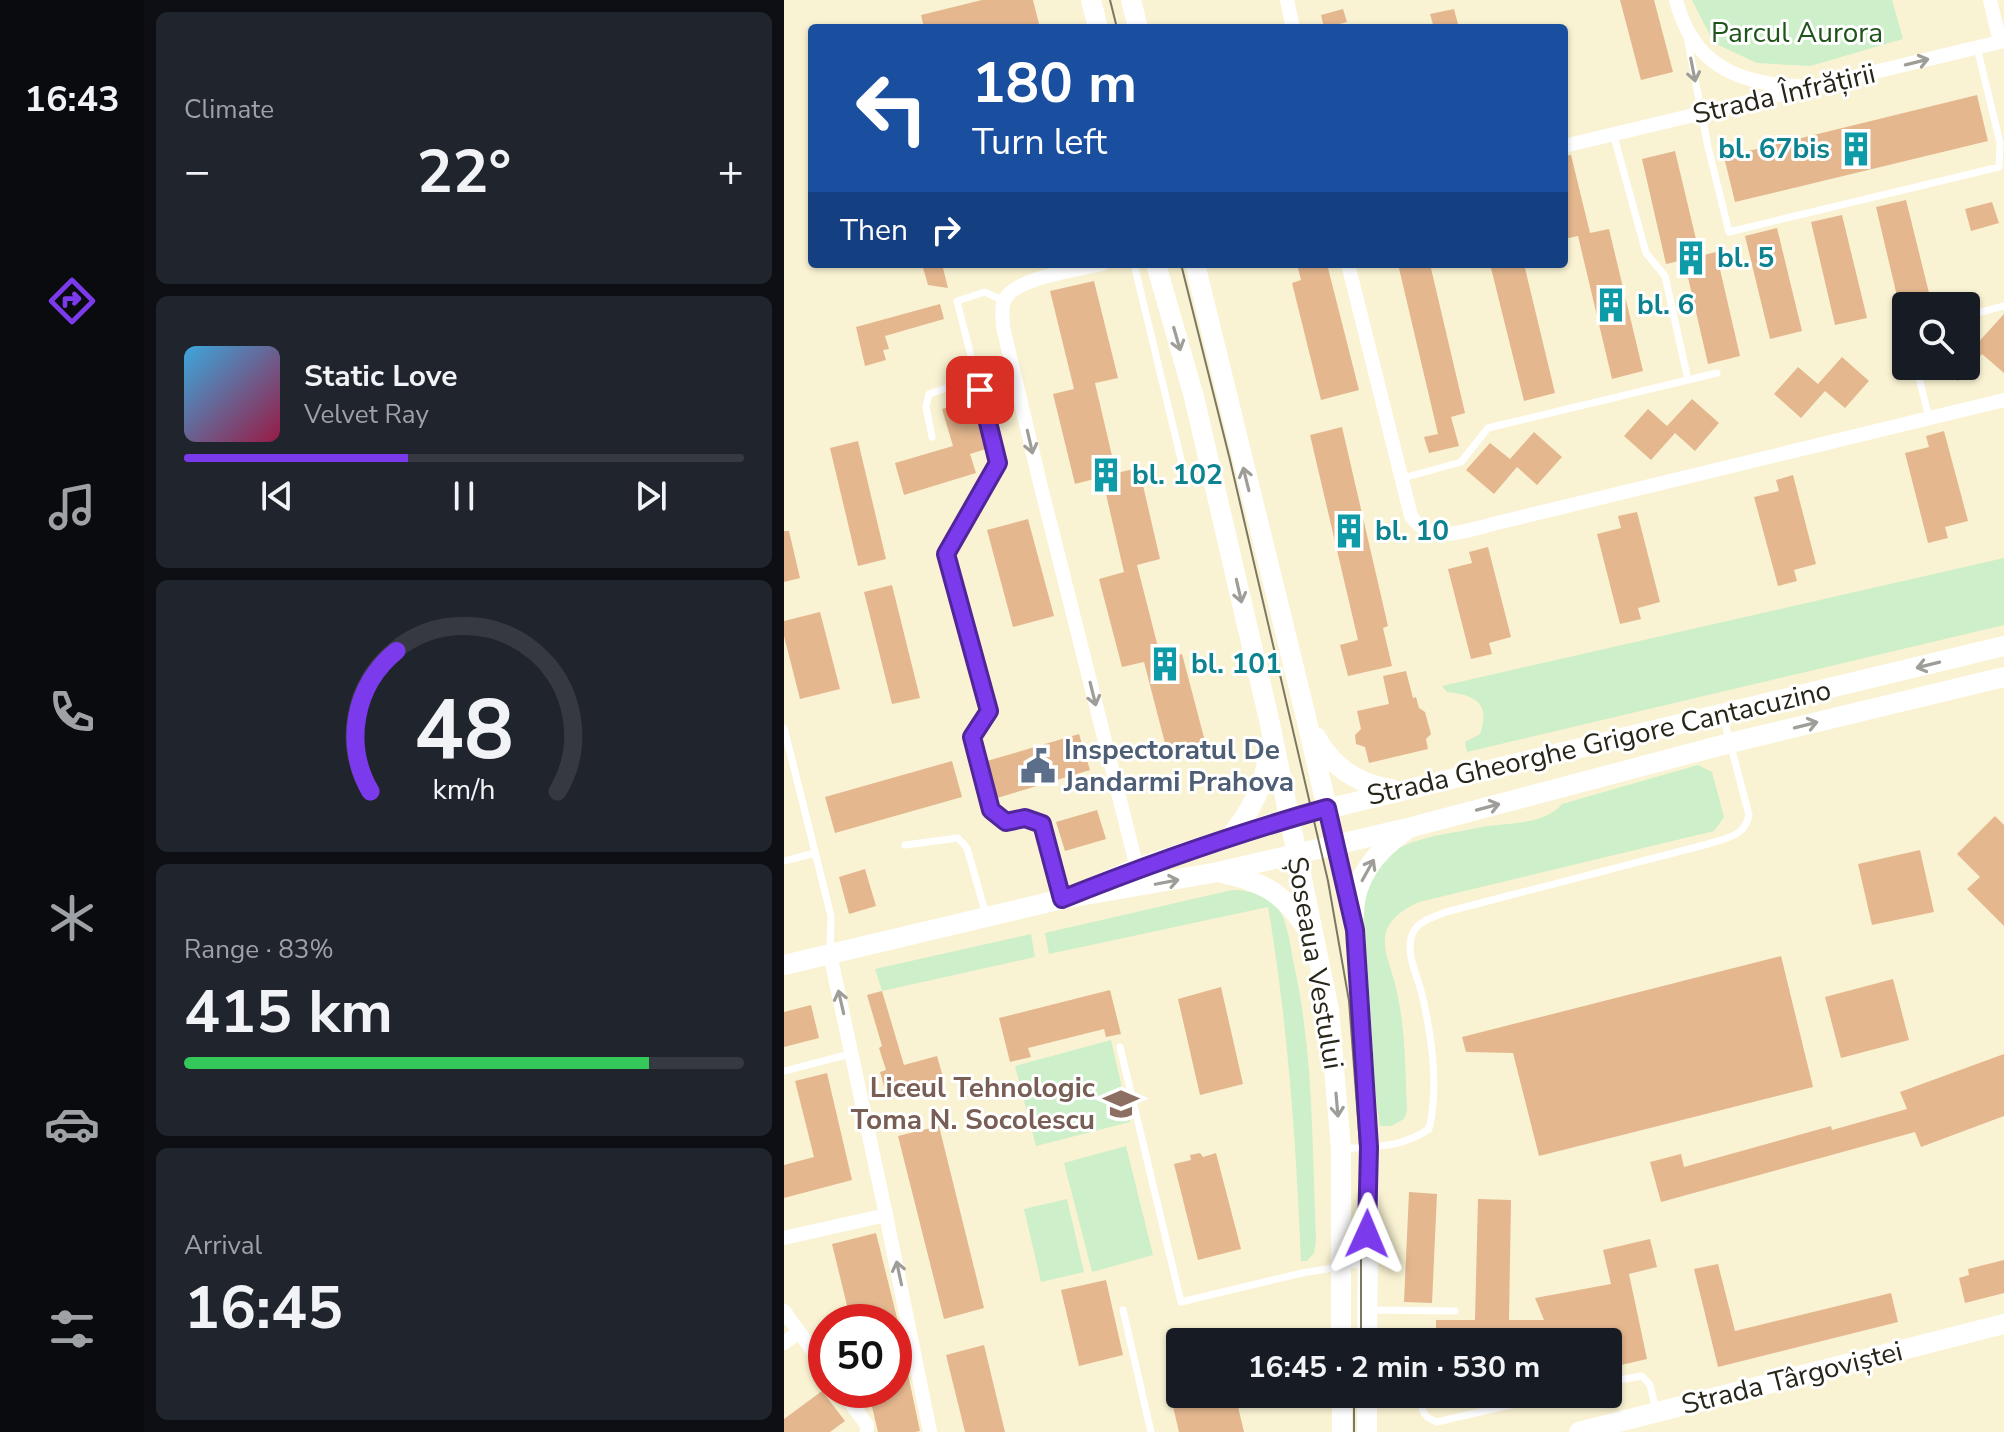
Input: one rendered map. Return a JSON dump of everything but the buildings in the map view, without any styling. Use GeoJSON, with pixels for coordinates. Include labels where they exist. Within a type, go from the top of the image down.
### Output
{"type":"FeatureCollection","features":[{"type":"Feature","properties":{"kind":"main road"},"geometry":{"type":"LineString","coordinates":[[1091,0],[1097,24]]}},
{"type":"Feature","properties":{"kind":"main road"},"geometry":{"type":"LineString","coordinates":[[1131,0],[1137,24]]}},
{"type":"Feature","properties":{"kind":"main road","name":"Șoseaua Vestului"},"geometry":{"type":"LineString","coordinates":[[1157,268],[1194,397],[1270,724],[1332,1035],[1341,1149],[1341,1328]]}},
{"type":"Feature","properties":{"kind":"main road","name":"Șoseaua Vestului"},"geometry":{"type":"LineString","coordinates":[[1196,268],[1355,930],[1369,1147],[1367,1328]]}},
{"type":"Feature","properties":{"kind":"main road","name":"Strada Gheorghe Grigore Cantacuzino"},"geometry":{"type":"LineString","coordinates":[[1062,899],[1137,868],[1289,818],[2004,646]]}},
{"type":"Feature","properties":{"kind":"main road","name":"Strada Gheorghe Grigore Cantacuzino"},"geometry":{"type":"LineString","coordinates":[[784,965],[1062,899],[1218,872],[1412,827],[1730,743],[2004,677]]}},
{"type":"Feature","properties":{"kind":"main road"},"geometry":{"type":"LineString","coordinates":[[1306,717],[1321,747],[1341,770],[1379,787],[1399,790]]}},
{"type":"Feature","properties":{"kind":"main road"},"geometry":{"type":"LineString","coordinates":[[1230,837],[1252,806],[1260,788],[1269,757],[1270,724]]}},
{"type":"Feature","properties":{"kind":"main road"},"geometry":{"type":"LineString","coordinates":[[1355,930],[1354,908],[1359,886],[1369,865],[1388,843],[1412,827]]}},
{"type":"Feature","properties":{"kind":"main road"},"geometry":{"type":"LineString","coordinates":[[1218,872],[1268,886],[1301,918],[1316,944]]}},
{"type":"Feature","properties":{"kind":"main road","name":"Strada Târgoviștei"},"geometry":{"type":"LineString","coordinates":[[1579,1432],[2004,1324]]}},
{"type":"Feature","properties":{"kind":"main road"},"geometry":{"type":"LineString","coordinates":[[1342,1408],[1342,1432]]}},
{"type":"Feature","properties":{"kind":"main road"},"geometry":{"type":"LineString","coordinates":[[1367,1408],[1367,1432]]}},
{"type":"Feature","properties":{"kind":"street"},"geometry":{"type":"LineString","coordinates":[[1287,0],[1292,24]]}},
{"type":"Feature","properties":{"kind":"street"},"geometry":{"type":"LineString","coordinates":[[1676,0],[1685,27],[1708,60],[1724,69],[1767,83],[1815,88]]}},
{"type":"Feature","properties":{"kind":"street"},"geometry":{"type":"LineString","coordinates":[[1990,0],[2002,42]]}},
{"type":"Feature","properties":{"kind":"street","name":"Strada Înfrățirii"},"geometry":{"type":"LineString","coordinates":[[1568,145],[2002,42]]}},
{"type":"Feature","properties":{"kind":"street"},"geometry":{"type":"LineString","coordinates":[[1085,268],[1016,287],[1004,301],[1003,327],[1137,868]]}},
{"type":"Feature","properties":{"kind":"street"},"geometry":{"type":"LineString","coordinates":[[1349,268],[1411,516],[1417,525],[1434,534],[1446,534],[2004,400]]}},
{"type":"Feature","properties":{"kind":"street"},"geometry":{"type":"LineString","coordinates":[[830,954],[930,1432]]}},
{"type":"Feature","properties":{"kind":"street"},"geometry":{"type":"LineString","coordinates":[[784,1238],[886,1215]]}},
{"type":"Feature","properties":{"kind":"street"},"geometry":{"type":"LineString","coordinates":[[784,1311],[808,1344]]}},
{"type":"Feature","properties":{"kind":"street"},"geometry":{"type":"LineString","coordinates":[[784,1343],[799,1332]]}},
{"type":"Feature","properties":{"kind":"street"},"geometry":{"type":"LineString","coordinates":[[854,1408],[867,1425],[867,1432]]}},
{"type":"Feature","properties":{"kind":"lane"},"geometry":{"type":"LineString","coordinates":[[1685,27],[1701,114],[1729,232],[1999,167],[2000,143],[1977,47]]}},
{"type":"Feature","properties":{"kind":"lane"},"geometry":{"type":"LineString","coordinates":[[1613,133],[1646,253],[1665,276],[1688,380]]}},
{"type":"Feature","properties":{"kind":"lane"},"geometry":{"type":"LineString","coordinates":[[1135,268],[1184,472]]}},
{"type":"Feature","properties":{"kind":"lane"},"geometry":{"type":"LineString","coordinates":[[1004,301],[985,292],[957,301],[998,463],[946,554],[989,711],[972,737],[991,810],[1006,822],[1025,818],[1042,824],[1062,899]]}},
{"type":"Feature","properties":{"kind":"lane"},"geometry":{"type":"LineString","coordinates":[[1980,312],[2004,306]]}},
{"type":"Feature","properties":{"kind":"lane"},"geometry":{"type":"LineString","coordinates":[[932,437],[926,407],[929,394],[958,384],[974,366]]}},
{"type":"Feature","properties":{"kind":"lane"},"geometry":{"type":"LineString","coordinates":[[1401,479],[1461,462],[1488,428],[1717,373]]}},
{"type":"Feature","properties":{"kind":"lane"},"geometry":{"type":"LineString","coordinates":[[1920,380],[1929,418]]}},
{"type":"Feature","properties":{"kind":"lane"},"geometry":{"type":"LineString","coordinates":[[1341,1149],[1413,1140],[1429,1129],[1435,1103],[1430,1042],[1423,996],[1409,951],[1412,935],[1419,924],[1446,912],[1737,835],[1747,827],[1749,815],[1723,715]]}},
{"type":"Feature","properties":{"kind":"lane"},"geometry":{"type":"LineString","coordinates":[[784,728],[831,916],[830,954]]}},
{"type":"Feature","properties":{"kind":"lane"},"geometry":{"type":"LineString","coordinates":[[905,845],[958,838],[967,848],[987,917]]}},
{"type":"Feature","properties":{"kind":"lane"},"geometry":{"type":"LineString","coordinates":[[784,861],[815,853]]}},
{"type":"Feature","properties":{"kind":"lane"},"geometry":{"type":"LineString","coordinates":[[1120,1047],[1181,1302],[1341,1265],[1367,1263]]}},
{"type":"Feature","properties":{"kind":"lane"},"geometry":{"type":"LineString","coordinates":[[784,1071],[852,1053]]}},
{"type":"Feature","properties":{"kind":"lane"},"geometry":{"type":"LineString","coordinates":[[1123,1310],[1151,1432]]}},
{"type":"Feature","properties":{"kind":"lane"},"geometry":{"type":"LineString","coordinates":[[1366,1310],[1455,1311]]}},
{"type":"Feature","properties":{"kind":"lane"},"geometry":{"type":"LineString","coordinates":[[1622,1379],[1635,1376],[1647,1379],[1657,1412]]}},
{"type":"Feature","properties":{"kind":"lane"},"geometry":{"type":"LineString","coordinates":[[1422,1408],[1428,1419],[1437,1422],[1498,1408]]}},
{"type":"Feature","properties":{"kind":"green space","name":"Parcul Aurora"},"geometry":{"type":"Polygon","coordinates":[[[1692,0],[1892,0],[1903,39],[1810,66],[1757,63],[1714,43],[1692,0]]]}},
{"type":"Feature","properties":{"kind":"green space"},"geometry":{"type":"Polygon","coordinates":[[[2004,558],[2004,625],[1467,752],[1465,742],[1480,734],[1482,708],[1473,698],[1447,692],[1442,686],[2004,558]]]}},
{"type":"Feature","properties":{"kind":"green space"},"geometry":{"type":"Polygon","coordinates":[[[1698,765],[1712,772],[1724,817],[1714,831],[1419,902],[1393,920],[1385,935],[1385,947],[1400,1010],[1407,1111],[1404,1119],[1391,1126],[1380,1126],[1363,924],[1369,883],[1380,862],[1414,842],[1482,827],[1535,820],[1562,804],[1698,765]]]}},
{"type":"Feature","properties":{"kind":"green space"},"geometry":{"type":"Polygon","coordinates":[[[1232,890],[1254,893],[1274,905],[1283,917],[1290,941],[1301,999],[1311,1102],[1316,1240],[1314,1253],[1307,1261],[1301,1261],[1290,1084],[1268,907],[1049,954],[1045,933],[1232,890]]]}},
{"type":"Feature","properties":{"kind":"green space"},"geometry":{"type":"Polygon","coordinates":[[[1031,934],[1035,957],[882,991],[875,969],[1031,934]]]}},
{"type":"Feature","properties":{"kind":"green space"},"geometry":{"type":"Polygon","coordinates":[[[1111,1040],[1130,1122],[1036,1146],[1015,1066],[1111,1040]]]}},
{"type":"Feature","properties":{"kind":"green space"},"geometry":{"type":"Polygon","coordinates":[[[1126,1146],[1153,1255],[1092,1272],[1064,1163],[1126,1146]]]}},
{"type":"Feature","properties":{"kind":"green space"},"geometry":{"type":"Polygon","coordinates":[[[1067,1199],[1084,1272],[1041,1282],[1024,1209],[1067,1199]]]}},
{"type":"Feature","properties":{"kind":"tram line"},"geometry":{"type":"LineString","coordinates":[[1110,0],[1116,24]]}},
{"type":"Feature","properties":{"kind":"tram line"},"geometry":{"type":"LineString","coordinates":[[1182,268],[1328,881],[1349,1001],[1361,1159],[1361,1328]]}},
{"type":"Feature","properties":{"kind":"tram line"},"geometry":{"type":"LineString","coordinates":[[1354,1408],[1354,1432]]}},
{"type":"Feature","properties":{"kind":"place","name":"bl. 67bis"},"geometry":{"type":"Point","coordinates":[1856,149]}},
{"type":"Feature","properties":{"kind":"place","name":"bl. 5"},"geometry":{"type":"Point","coordinates":[1691,258]}},
{"type":"Feature","properties":{"kind":"place","name":"bl. 6"},"geometry":{"type":"Point","coordinates":[1611,305]}},
{"type":"Feature","properties":{"kind":"place","name":"bl. 102"},"geometry":{"type":"Point","coordinates":[1106,475]}},
{"type":"Feature","properties":{"kind":"place","name":"bl. 10"},"geometry":{"type":"Point","coordinates":[1349,531]}},
{"type":"Feature","properties":{"kind":"place","name":"bl. 101"},"geometry":{"type":"Point","coordinates":[1165,664]}},
{"type":"Feature","properties":{"kind":"place","name":"Inspectoratul De Jandarmi Prahova"},"geometry":{"type":"Point","coordinates":[1038,766]}},
{"type":"Feature","properties":{"kind":"place","name":"Liceul Tehnologic Toma N. Socolescu"},"geometry":{"type":"Point","coordinates":[1121,1104]}},
{"type":"Feature","properties":{"kind":"route"},"geometry":{"type":"LineString","coordinates":[[980,390],[998,463],[946,554],[989,711],[972,737],[991,810],[1006,822],[1025,818],[1042,824],[1062,899],[1160,860],[1327,808],[1355,930],[1369,1147],[1367,1234]]}}]}
